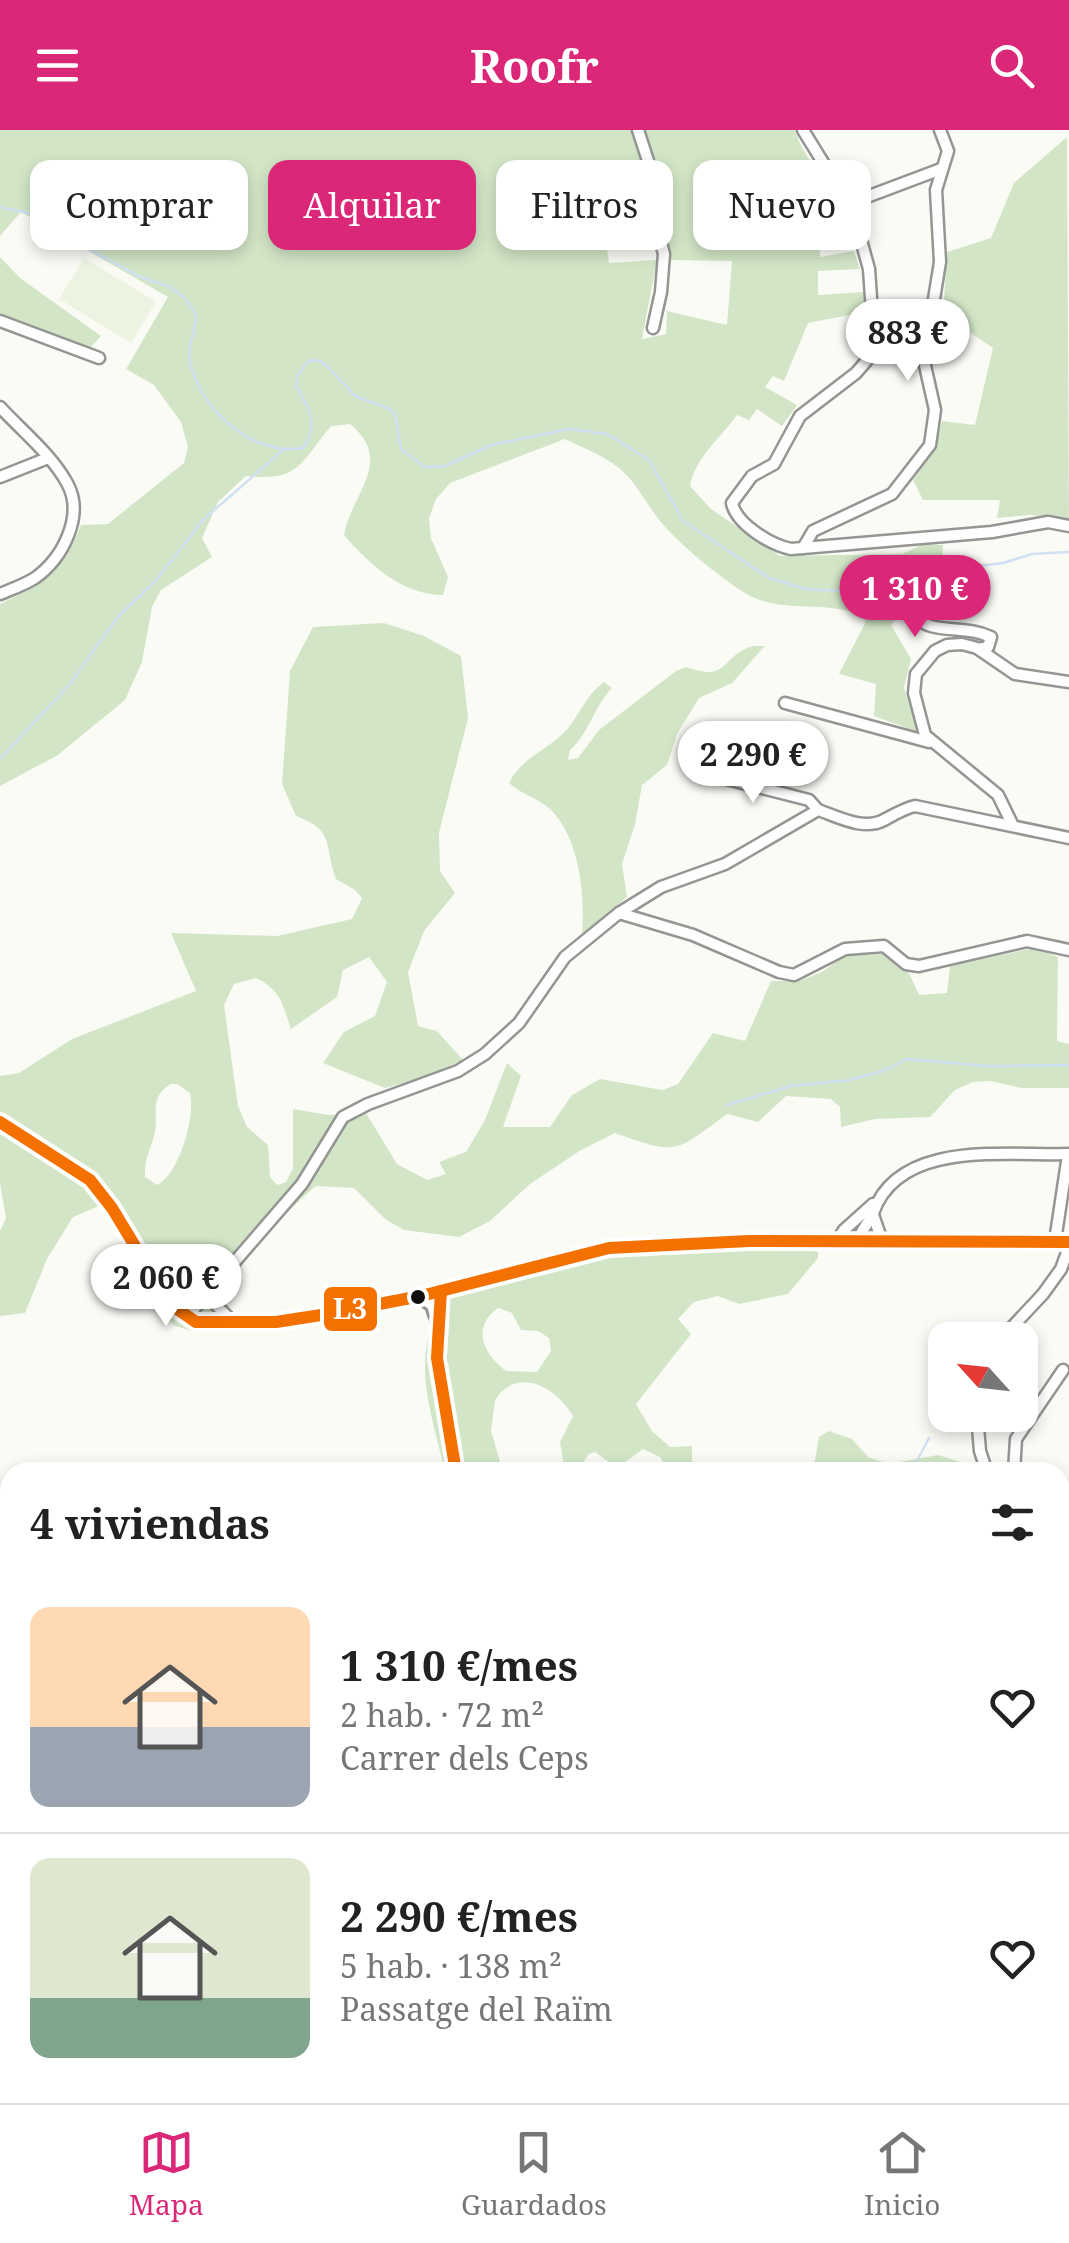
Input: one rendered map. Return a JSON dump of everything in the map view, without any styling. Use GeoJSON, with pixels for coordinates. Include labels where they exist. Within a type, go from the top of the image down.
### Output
{"type":"FeatureCollection","features":[{"type":"Feature","properties":{"kind":"street"},"geometry":{"type":"LineString","coordinates":[[638,130],[652,173],[655,217],[664,254],[654,328]]}},
{"type":"Feature","properties":{"kind":"street"},"geometry":{"type":"LineString","coordinates":[[804,130],[822,160]]}},
{"type":"Feature","properties":{"kind":"street"},"geometry":{"type":"LineString","coordinates":[[803,548],[812,531],[892,494],[930,445],[936,410],[924,361],[940,272],[936,190],[948,151],[940,130]]}},
{"type":"Feature","properties":{"kind":"street"},"geometry":{"type":"LineString","coordinates":[[871,195],[941,169]]}},
{"type":"Feature","properties":{"kind":"street"},"geometry":{"type":"LineString","coordinates":[[863,250],[875,320],[869,358],[800,416],[774,464],[752,476],[732,503],[734,512],[779,547],[992,532],[1048,522],[1069,526]]}},
{"type":"Feature","properties":{"kind":"street"},"geometry":{"type":"LineString","coordinates":[[0,321],[99,358]]}},
{"type":"Feature","properties":{"kind":"street"},"geometry":{"type":"LineString","coordinates":[[0,594],[23,585],[46,569],[69,533],[74,512],[70,491],[48,458],[1,408]]}},
{"type":"Feature","properties":{"kind":"street"},"geometry":{"type":"LineString","coordinates":[[0,477],[48,458]]}},
{"type":"Feature","properties":{"kind":"street"},"geometry":{"type":"LineString","coordinates":[[875,601],[895,600],[933,627],[976,630],[990,637],[988,647],[979,649]]}},
{"type":"Feature","properties":{"kind":"street"},"geometry":{"type":"LineString","coordinates":[[1013,826],[998,795],[925,735],[914,693],[916,674],[935,651],[962,644],[979,649],[1015,674],[1069,682]]}},
{"type":"Feature","properties":{"kind":"street"},"geometry":{"type":"LineString","coordinates":[[785,703],[935,744]]}},
{"type":"Feature","properties":{"kind":"street"},"geometry":{"type":"LineString","coordinates":[[706,774],[809,800],[818,810],[862,825],[916,806],[1069,838]]}},
{"type":"Feature","properties":{"kind":"street"},"geometry":{"type":"LineString","coordinates":[[203,1314],[202,1296],[302,1184],[342,1117],[458,1071],[485,1054],[519,1023],[565,957],[618,912],[662,886],[725,864],[818,810]]}},
{"type":"Feature","properties":{"kind":"street"},"geometry":{"type":"LineString","coordinates":[[618,912],[693,935],[794,975],[846,949],[884,946],[906,964],[919,966],[1027,941],[1069,950]]}},
{"type":"Feature","properties":{"kind":"street"},"geometry":{"type":"LineString","coordinates":[[0,1122],[90,1180],[112,1208],[170,1304],[233,1322],[276,1322],[421,1296],[609,1248],[749,1241],[1064,1244]]}},
{"type":"Feature","properties":{"kind":"street"},"geometry":{"type":"LineString","coordinates":[[848,1241],[844,1230],[914,1167],[934,1160],[1068,1154],[1061,1268],[1044,1294],[1017,1322]]}},
{"type":"Feature","properties":{"kind":"street"},"geometry":{"type":"LineString","coordinates":[[848,1241],[873,1215],[877,1200]]}},
{"type":"Feature","properties":{"kind":"street"},"geometry":{"type":"LineString","coordinates":[[873,1215],[880,1235],[887,1241]]}},
{"type":"Feature","properties":{"kind":"street"},"geometry":{"type":"LineString","coordinates":[[203,1314],[214,1282]]}},
{"type":"Feature","properties":{"kind":"street"},"geometry":{"type":"LineString","coordinates":[[436,1316],[441,1291]]}},
{"type":"Feature","properties":{"kind":"street"},"geometry":{"type":"LineString","coordinates":[[421,1296],[432,1305],[436,1316],[445,1417],[454,1462]]}},
{"type":"Feature","properties":{"kind":"street"},"geometry":{"type":"LineString","coordinates":[[1015,1462],[1016,1439],[1063,1370]]}},
{"type":"Feature","properties":{"kind":"street"},"geometry":{"type":"LineString","coordinates":[[978,1432],[984,1462]]}},
{"type":"Feature","properties":{"kind":"green space"},"geometry":{"type":"Polygon","coordinates":[[[0,130],[795,130],[809,160],[693,160],[693,250],[820,250],[820,257],[854,251],[860,269],[818,271],[818,295],[864,292],[865,312],[808,323],[784,381],[773,376],[765,387],[797,405],[782,426],[757,409],[749,420],[737,415],[703,457],[690,486],[711,509],[780,556],[902,554],[923,544],[943,545],[941,589],[917,591],[891,625],[911,659],[904,688],[918,732],[874,716],[876,684],[839,674],[865,623],[864,617],[835,608],[774,604],[745,593],[675,537],[619,468],[565,439],[450,483],[436,499],[429,518],[431,538],[448,577],[443,595],[400,584],[364,557],[344,535],[370,464],[363,438],[350,424],[331,426],[305,460],[288,473],[246,476],[218,502],[202,538],[212,557],[161,590],[152,607],[142,662],[125,700],[58,755],[0,786],[0,604],[50,574],[67,554],[81,525],[108,524],[184,463],[188,447],[181,422],[154,385],[126,369],[168,297],[87,250],[248,250],[248,160],[30,160],[30,217],[21,212],[0,236],[0,130]]]}},
{"type":"Feature","properties":{"kind":"green space"},"geometry":{"type":"Polygon","coordinates":[[[1067,137],[1069,518],[997,518],[1000,500],[923,500],[913,480],[936,445],[942,421],[975,425],[993,348],[943,314],[947,252],[991,238],[1014,183],[1067,137]]]}},
{"type":"Feature","properties":{"kind":"green space"},"geometry":{"type":"Polygon","coordinates":[[[0,257],[20,278],[101,336],[90,348],[0,314],[0,257]]]}},
{"type":"Feature","properties":{"kind":"green space"},"geometry":{"type":"Polygon","coordinates":[[[84,258],[156,302],[131,343],[59,299],[84,258]]]}},
{"type":"Feature","properties":{"kind":"green space"},"geometry":{"type":"Polygon","coordinates":[[[384,623],[424,636],[461,656],[468,718],[439,833],[440,871],[455,893],[424,931],[408,972],[418,1026],[437,1031],[463,1060],[422,1078],[385,1088],[323,1063],[344,1032],[375,1016],[387,982],[369,957],[343,970],[337,997],[291,1029],[280,999],[271,988],[256,978],[234,984],[224,1005],[238,1106],[247,1127],[268,1145],[270,1177],[277,1185],[286,1182],[293,1168],[293,1109],[329,1115],[366,1113],[397,1164],[427,1180],[446,1174],[439,1162],[466,1152],[485,1120],[507,1063],[521,1076],[503,1127],[550,1127],[572,1095],[600,1079],[663,1090],[678,1084],[713,1033],[745,1041],[771,981],[799,981],[822,972],[844,956],[883,954],[909,973],[919,995],[947,993],[950,966],[1034,948],[1058,957],[1057,1041],[1069,1044],[1069,1088],[973,1082],[955,1090],[930,1117],[875,1119],[841,1127],[840,1107],[831,1099],[786,1096],[758,1122],[727,1114],[676,1146],[652,1145],[615,1133],[530,1184],[490,1221],[459,1237],[404,1230],[385,1219],[354,1188],[316,1186],[276,1225],[233,1277],[219,1307],[220,1330],[191,1331],[173,1325],[99,1206],[73,1217],[47,1259],[25,1313],[0,1316],[0,1231],[6,1218],[0,1183],[0,1076],[19,1073],[72,1039],[196,991],[171,933],[277,936],[352,919],[362,898],[336,879],[323,833],[296,816],[282,784],[290,671],[313,627],[384,623]],[[177,1084],[164,1089],[157,1101],[145,1177],[157,1185],[172,1170],[188,1129],[190,1093],[177,1084]]]}},
{"type":"Feature","properties":{"kind":"green space"},"geometry":{"type":"Polygon","coordinates":[[[753,646],[765,646],[732,683],[699,698],[677,734],[667,765],[642,785],[622,864],[627,897],[582,934],[581,885],[568,834],[549,808],[509,783],[514,774],[562,735],[604,682],[612,688],[570,750],[568,760],[578,758],[599,730],[676,671],[686,667],[718,670],[753,646]]]}},
{"type":"Feature","properties":{"kind":"green space"},"geometry":{"type":"Polygon","coordinates":[[[671,1252],[818,1252],[818,1258],[788,1294],[739,1304],[718,1296],[694,1302],[678,1319],[691,1334],[636,1404],[652,1431],[670,1447],[692,1446],[693,1462],[663,1462],[643,1449],[625,1462],[609,1462],[595,1452],[583,1462],[563,1462],[560,1442],[573,1416],[547,1389],[526,1382],[504,1389],[495,1400],[491,1431],[500,1462],[443,1462],[429,1405],[425,1363],[427,1342],[445,1299],[597,1259],[671,1252]],[[498,1308],[485,1323],[486,1349],[506,1371],[537,1372],[551,1351],[549,1338],[538,1331],[521,1330],[512,1313],[498,1308]]]}},
{"type":"Feature","properties":{"kind":"green space"},"geometry":{"type":"Polygon","coordinates":[[[829,1431],[852,1439],[868,1457],[883,1462],[814,1462],[819,1437],[829,1431]]]}},
{"type":"Feature","properties":{"kind":"green space"},"geometry":{"type":"Polygon","coordinates":[[[938,1455],[960,1462],[900,1462],[938,1455]]]}},
{"type":"Feature","properties":{"kind":"waterway"},"geometry":{"type":"LineString","coordinates":[[0,207],[37,215],[81,245],[184,297],[196,315],[189,355],[204,396],[231,426],[266,445],[303,448],[312,423],[296,385],[298,374],[309,360],[320,361],[355,396],[390,409],[396,418],[401,449],[425,467],[445,466],[491,445],[569,429],[607,434],[649,460],[683,521],[769,578],[806,589],[894,594],[961,568],[1003,563],[1032,554],[1069,552]]}},
{"type":"Feature","properties":{"kind":"waterway"},"geometry":{"type":"LineString","coordinates":[[0,759],[69,685],[117,618],[157,579],[203,520],[284,449]]}},
{"type":"Feature","properties":{"kind":"waterway"},"geometry":{"type":"LineString","coordinates":[[727,1105],[791,1086],[849,1080],[883,1071],[907,1059],[988,1066],[1069,1065]]}},
{"type":"Feature","properties":{"kind":"waterway"},"geometry":{"type":"LineString","coordinates":[[916,1462],[929,1438]]}},
{"type":"Feature","properties":{"kind":"transit line","name":"L3"},"geometry":{"type":"LineString","coordinates":[[0,1122],[90,1180],[112,1208],[170,1304],[196,1322],[276,1322],[321,1315],[421,1296],[609,1248],[749,1241],[1069,1242]]}},
{"type":"Feature","properties":{"kind":"transit line","name":"L3"},"geometry":{"type":"LineString","coordinates":[[441,1291],[437,1358],[454,1462]]}}]}
